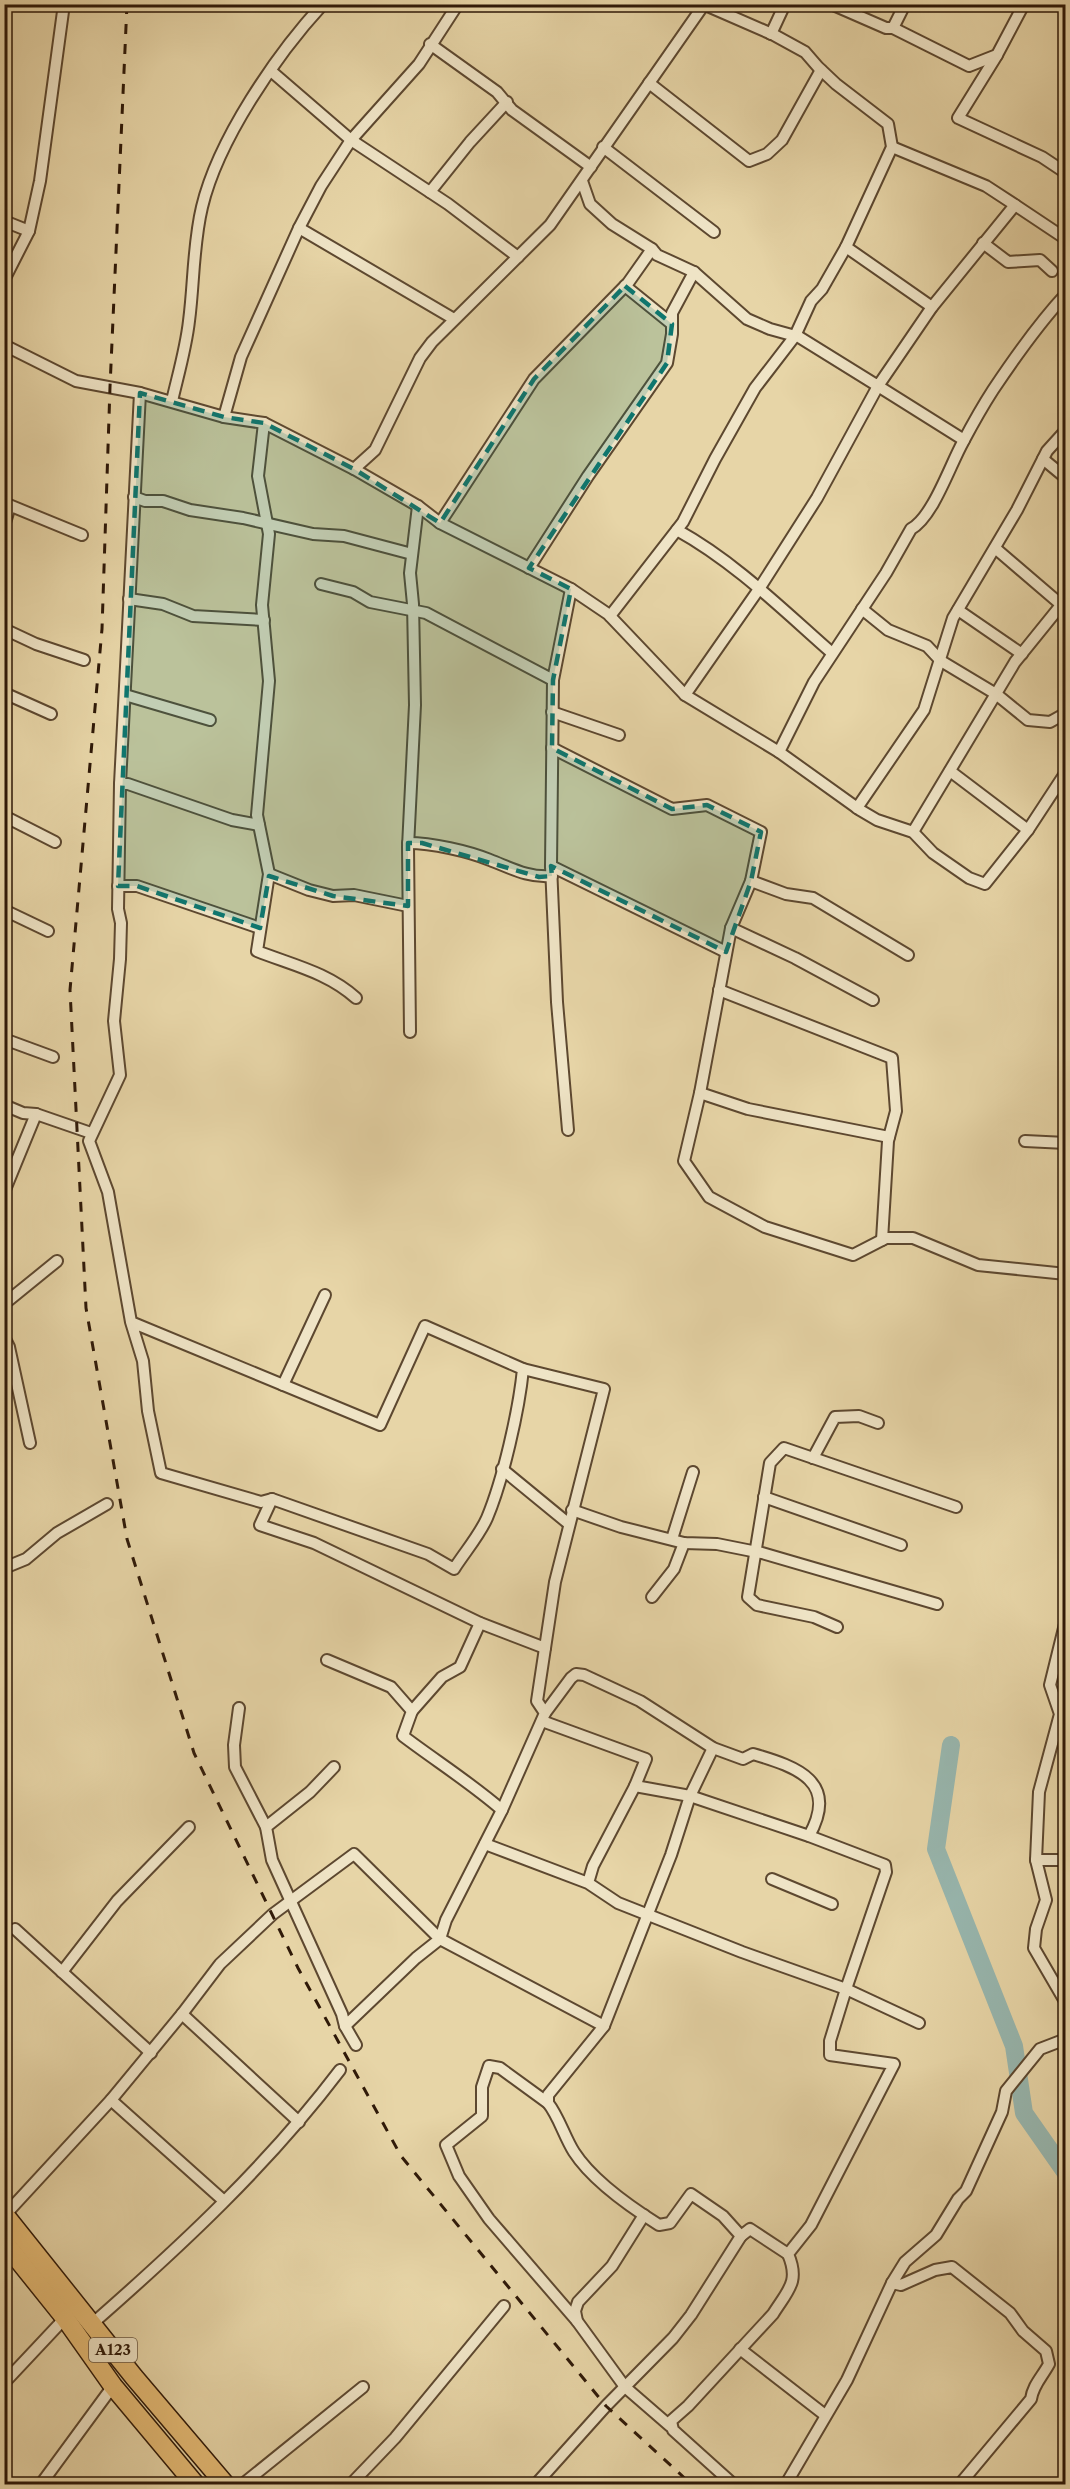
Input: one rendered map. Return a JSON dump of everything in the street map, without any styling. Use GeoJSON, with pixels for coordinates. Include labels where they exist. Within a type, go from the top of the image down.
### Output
{"type":"FeatureCollection","features":[{"type":"Feature","properties":{"kind":"highway","name":"A123"},"geometry":{"type":"LineString","coordinates":[[5,2214],[92,2324],[225,2484]]}},
{"type":"Feature","properties":{"kind":"highway","name":"A123"},"geometry":{"type":"LineString","coordinates":[[4,2242],[65,2318],[113,2386],[195,2484]]}},
{"type":"Feature","properties":{"kind":"highway"},"geometry":{"type":"LineString","coordinates":[[147,2426],[165,2411]]}},
{"type":"Feature","properties":{"kind":"street"},"geometry":{"type":"LineString","coordinates":[[4,280],[29,231],[40,181],[64,4]]}},
{"type":"Feature","properties":{"kind":"street"},"geometry":{"type":"LineString","coordinates":[[172,401],[189,322],[196,244],[202,209],[222,148],[271,71],[322,4]]}},
{"type":"Feature","properties":{"kind":"street"},"geometry":{"type":"LineString","coordinates":[[224,417],[240,357],[299,228],[321,186],[351,140],[419,64],[458,4]]}},
{"type":"Feature","properties":{"kind":"street"},"geometry":{"type":"LineString","coordinates":[[771,34],[785,4]]}},
{"type":"Feature","properties":{"kind":"street"},"geometry":{"type":"LineString","coordinates":[[831,4],[886,28],[893,28],[969,66],[997,54]]}},
{"type":"Feature","properties":{"kind":"street"},"geometry":{"type":"LineString","coordinates":[[893,28],[905,4]]}},
{"type":"Feature","properties":{"kind":"street"},"geometry":{"type":"LineString","coordinates":[[1024,4],[958,118],[1042,157],[1065,173]]}},
{"type":"Feature","properties":{"kind":"street"},"geometry":{"type":"LineString","coordinates":[[354,469],[375,450],[420,358],[432,342],[550,225],[703,5],[771,34],[805,52],[821,70],[888,123],[892,147],[846,247],[822,289],[811,301],[795,336],[755,388],[677,530],[610,616]]}},
{"type":"Feature","properties":{"kind":"street"},"geometry":{"type":"LineString","coordinates":[[430,44],[497,92],[512,110],[591,167]]}},
{"type":"Feature","properties":{"kind":"street"},"geometry":{"type":"LineString","coordinates":[[649,83],[749,161],[767,154],[782,140],[821,70]]}},
{"type":"Feature","properties":{"kind":"street"},"geometry":{"type":"LineString","coordinates":[[271,71],[351,140],[430,192],[518,256]]}},
{"type":"Feature","properties":{"kind":"street"},"geometry":{"type":"LineString","coordinates":[[430,192],[470,142],[507,102]]}},
{"type":"Feature","properties":{"kind":"street"},"geometry":{"type":"LineString","coordinates":[[603,147],[714,231]]}},
{"type":"Feature","properties":{"kind":"street"},"geometry":{"type":"LineString","coordinates":[[892,147],[986,186],[1065,239]]}},
{"type":"Feature","properties":{"kind":"street"},"geometry":{"type":"LineString","coordinates":[[582,181],[590,204],[612,224],[652,249],[657,255],[694,272],[747,319],[795,336],[846,364],[964,440]]}},
{"type":"Feature","properties":{"kind":"street"},"geometry":{"type":"LineString","coordinates":[[685,695],[759,589],[818,498],[878,386],[932,307],[1015,205]]}},
{"type":"Feature","properties":{"kind":"street"},"geometry":{"type":"LineString","coordinates":[[4,221],[29,231]]}},
{"type":"Feature","properties":{"kind":"street"},"geometry":{"type":"LineString","coordinates":[[299,228],[454,319]]}},
{"type":"Feature","properties":{"kind":"street"},"geometry":{"type":"LineString","coordinates":[[983,243],[1008,262],[1040,260],[1052,271]]}},
{"type":"Feature","properties":{"kind":"street"},"geometry":{"type":"LineString","coordinates":[[846,247],[932,307]]}},
{"type":"Feature","properties":{"kind":"street"},"geometry":{"type":"LineString","coordinates":[[440,523],[534,379],[625,286],[652,249]]}},
{"type":"Feature","properties":{"kind":"street"},"geometry":{"type":"LineString","coordinates":[[529,568],[588,476],[667,363],[672,313],[694,272]]}},
{"type":"Feature","properties":{"kind":"street"},"geometry":{"type":"LineString","coordinates":[[625,286],[672,324]]}},
{"type":"Feature","properties":{"kind":"street"},"geometry":{"type":"LineString","coordinates":[[778,752],[814,681],[886,573],[911,529],[918,525],[941,489],[964,440],[992,391],[1065,294]]}},
{"type":"Feature","properties":{"kind":"street"},"geometry":{"type":"LineString","coordinates":[[4,345],[76,381],[140,393],[224,417],[264,423],[354,469],[418,506],[440,523],[571,589],[610,616],[685,695],[778,752],[877,820],[914,832],[933,853],[969,878],[985,884],[1028,830],[1065,775]]}},
{"type":"Feature","properties":{"kind":"street"},"geometry":{"type":"LineString","coordinates":[[140,393],[120,784],[118,886],[120,959],[114,1021],[120,1075],[89,1141],[108,1192],[131,1322],[143,1361],[148,1411],[161,1473],[261,1502],[272,1499],[428,1554],[454,1569],[486,1519],[502,1468],[521,1388],[523,1369]]}},
{"type":"Feature","properties":{"kind":"street"},"geometry":{"type":"LineString","coordinates":[[264,423],[258,476],[269,534],[262,605],[269,681],[257,815],[269,874],[256,951],[280,961],[308,968],[335,981],[356,998]]}},
{"type":"Feature","properties":{"kind":"street"},"geometry":{"type":"LineString","coordinates":[[857,808],[924,710],[953,618],[1017,510],[1043,459],[1065,430]]}},
{"type":"Feature","properties":{"kind":"street"},"geometry":{"type":"LineString","coordinates":[[1043,459],[1065,478]]}},
{"type":"Feature","properties":{"kind":"street"},"geometry":{"type":"LineString","coordinates":[[134,497],[146,501],[163,501],[190,510],[243,518],[313,534],[344,536],[412,554]]}},
{"type":"Feature","properties":{"kind":"street"},"geometry":{"type":"LineString","coordinates":[[4,526],[7,505],[82,535]]}},
{"type":"Feature","properties":{"kind":"street"},"geometry":{"type":"LineString","coordinates":[[410,1032],[408,843],[415,705],[410,573],[418,506]]}},
{"type":"Feature","properties":{"kind":"street"},"geometry":{"type":"LineString","coordinates":[[677,530],[700,543],[759,589],[832,653]]}},
{"type":"Feature","properties":{"kind":"street"},"geometry":{"type":"LineString","coordinates":[[914,832],[1022,654],[1064,604],[995,548]]}},
{"type":"Feature","properties":{"kind":"street"},"geometry":{"type":"LineString","coordinates":[[321,584],[353,592],[370,602],[426,613],[552,680]]}},
{"type":"Feature","properties":{"kind":"street"},"geometry":{"type":"LineString","coordinates":[[568,1130],[557,1002],[552,871],[552,680],[571,589]]}},
{"type":"Feature","properties":{"kind":"street"},"geometry":{"type":"LineString","coordinates":[[129,599],[164,604],[193,616],[264,620]]}},
{"type":"Feature","properties":{"kind":"street"},"geometry":{"type":"LineString","coordinates":[[862,609],[888,630],[927,646],[941,661],[996,694],[1028,720],[1050,722],[1065,713]]}},
{"type":"Feature","properties":{"kind":"street"},"geometry":{"type":"LineString","coordinates":[[958,610],[1022,654]]}},
{"type":"Feature","properties":{"kind":"street"},"geometry":{"type":"LineString","coordinates":[[4,628],[36,644],[84,660]]}},
{"type":"Feature","properties":{"kind":"street"},"geometry":{"type":"LineString","coordinates":[[4,693],[51,714]]}},
{"type":"Feature","properties":{"kind":"street"},"geometry":{"type":"LineString","coordinates":[[125,695],[210,720]]}},
{"type":"Feature","properties":{"kind":"street"},"geometry":{"type":"LineString","coordinates":[[552,712],[619,735]]}},
{"type":"Feature","properties":{"kind":"street"},"geometry":{"type":"LineString","coordinates":[[552,748],[672,809],[707,805],[761,832],[751,881],[731,928],[700,1093],[684,1161],[710,1197],[765,1227],[853,1255],[886,1238],[913,1238],[978,1265],[1065,1274]]}},
{"type":"Feature","properties":{"kind":"street"},"geometry":{"type":"LineString","coordinates":[[950,771],[1028,830]]}},
{"type":"Feature","properties":{"kind":"street"},"geometry":{"type":"LineString","coordinates":[[120,784],[128,784],[232,820],[259,825]]}},
{"type":"Feature","properties":{"kind":"street"},"geometry":{"type":"LineString","coordinates":[[4,816],[55,842]]}},
{"type":"Feature","properties":{"kind":"street"},"geometry":{"type":"LineString","coordinates":[[408,843],[422,843],[488,859],[529,875],[552,871],[726,952]]}},
{"type":"Feature","properties":{"kind":"street"},"geometry":{"type":"LineString","coordinates":[[269,874],[309,890],[333,896],[354,895],[408,906]]}},
{"type":"Feature","properties":{"kind":"street"},"geometry":{"type":"LineString","coordinates":[[751,881],[786,894],[813,898],[908,955]]}},
{"type":"Feature","properties":{"kind":"street"},"geometry":{"type":"LineString","coordinates":[[118,886],[137,886],[260,928]]}},
{"type":"Feature","properties":{"kind":"street"},"geometry":{"type":"LineString","coordinates":[[4,910],[48,931]]}},
{"type":"Feature","properties":{"kind":"street"},"geometry":{"type":"LineString","coordinates":[[731,928],[795,958],[873,1000]]}},
{"type":"Feature","properties":{"kind":"street"},"geometry":{"type":"LineString","coordinates":[[719,990],[892,1058],[896,1111],[889,1137],[882,1240]]}},
{"type":"Feature","properties":{"kind":"street"},"geometry":{"type":"LineString","coordinates":[[4,1039],[53,1057]]}},
{"type":"Feature","properties":{"kind":"street"},"geometry":{"type":"LineString","coordinates":[[700,1093],[748,1109],[889,1137]]}},
{"type":"Feature","properties":{"kind":"street"},"geometry":{"type":"LineString","coordinates":[[4,1105],[91,1133]]}},
{"type":"Feature","properties":{"kind":"street"},"geometry":{"type":"LineString","coordinates":[[4,1192],[36,1114]]}},
{"type":"Feature","properties":{"kind":"street"},"geometry":{"type":"LineString","coordinates":[[1025,1141],[1065,1143]]}},
{"type":"Feature","properties":{"kind":"street"},"geometry":{"type":"LineString","coordinates":[[4,1304],[57,1261]]}},
{"type":"Feature","properties":{"kind":"street"},"geometry":{"type":"LineString","coordinates":[[283,1384],[325,1295]]}},
{"type":"Feature","properties":{"kind":"street"},"geometry":{"type":"LineString","coordinates":[[131,1322],[380,1425],[425,1326],[523,1369],[604,1389],[555,1582],[537,1701],[544,1717],[646,1759],[600,1857],[593,1866],[588,1883]]}},
{"type":"Feature","properties":{"kind":"street"},"geometry":{"type":"LineString","coordinates":[[4,1337],[9,1347],[30,1443]]}},
{"type":"Feature","properties":{"kind":"street"},"geometry":{"type":"LineString","coordinates":[[813,1458],[835,1417],[859,1416],[878,1423]]}},
{"type":"Feature","properties":{"kind":"street"},"geometry":{"type":"LineString","coordinates":[[837,1627],[814,1617],[757,1605],[748,1597],[770,1463],[784,1448],[956,1507]]}},
{"type":"Feature","properties":{"kind":"street"},"geometry":{"type":"LineString","coordinates":[[502,1468],[568,1524]]}},
{"type":"Feature","properties":{"kind":"street"},"geometry":{"type":"LineString","coordinates":[[672,1539],[693,1472]]}},
{"type":"Feature","properties":{"kind":"street"},"geometry":{"type":"LineString","coordinates":[[764,1497],[901,1545]]}},
{"type":"Feature","properties":{"kind":"street"},"geometry":{"type":"LineString","coordinates":[[272,1499],[260,1525],[314,1544],[480,1623],[545,1648]]}},
{"type":"Feature","properties":{"kind":"street"},"geometry":{"type":"LineString","coordinates":[[4,1568],[26,1559],[57,1533],[107,1504]]}},
{"type":"Feature","properties":{"kind":"street"},"geometry":{"type":"LineString","coordinates":[[572,1510],[621,1527],[684,1543],[717,1544],[755,1551],[937,1604]]}},
{"type":"Feature","properties":{"kind":"street"},"geometry":{"type":"LineString","coordinates":[[652,1597],[675,1569],[684,1543]]}},
{"type":"Feature","properties":{"kind":"street"},"geometry":{"type":"LineString","coordinates":[[1065,1620],[1050,1685],[1060,1714],[1040,1792],[1036,1860],[1046,1900],[1036,1929],[1034,1948],[1065,2003]]}},
{"type":"Feature","properties":{"kind":"street"},"geometry":{"type":"LineString","coordinates":[[480,1623],[460,1666],[442,1677],[412,1711],[403,1736],[448,1770],[481,1791],[502,1810]]}},
{"type":"Feature","properties":{"kind":"street"},"geometry":{"type":"LineString","coordinates":[[327,1660],[391,1687],[412,1711]]}},
{"type":"Feature","properties":{"kind":"street"},"geometry":{"type":"LineString","coordinates":[[345,2026],[416,1958],[440,1939],[446,1920],[502,1810],[544,1717],[576,1674],[584,1675],[640,1701],[713,1748],[743,1760],[753,1754],[786,1764],[812,1779],[820,1800],[817,1822],[809,1836]]}},
{"type":"Feature","properties":{"kind":"street"},"geometry":{"type":"LineString","coordinates":[[239,1708],[234,1745],[235,1767],[266,1827],[272,1860],[342,2014],[345,2026],[356,2045]]}},
{"type":"Feature","properties":{"kind":"street"},"geometry":{"type":"LineString","coordinates":[[548,2103],[548,2095],[604,2026],[648,1915],[690,1796],[713,1748]]}},
{"type":"Feature","properties":{"kind":"street"},"geometry":{"type":"LineString","coordinates":[[266,1827],[310,1792],[334,1767]]}},
{"type":"Feature","properties":{"kind":"street"},"geometry":{"type":"LineString","coordinates":[[635,1786],[690,1796],[809,1836],[885,1865],[886,1872],[830,2041],[830,2055],[894,2064],[811,2225],[788,2254]]}},
{"type":"Feature","properties":{"kind":"street"},"geometry":{"type":"LineString","coordinates":[[62,1972],[117,1901],[189,1827]]}},
{"type":"Feature","properties":{"kind":"street"},"geometry":{"type":"LineString","coordinates":[[485,1844],[588,1883],[618,1903],[760,1959],[846,1989],[919,2023]]}},
{"type":"Feature","properties":{"kind":"street"},"geometry":{"type":"LineString","coordinates":[[5,2214],[111,2100],[151,2053],[220,1964],[290,1900],[354,1854],[440,1939],[604,2026]]}},
{"type":"Feature","properties":{"kind":"street"},"geometry":{"type":"LineString","coordinates":[[1036,1860],[1065,1860]]}},
{"type":"Feature","properties":{"kind":"street"},"geometry":{"type":"LineString","coordinates":[[772,1879],[832,1904]]}},
{"type":"Feature","properties":{"kind":"street"},"geometry":{"type":"LineString","coordinates":[[15,1929],[151,2053]]}},
{"type":"Feature","properties":{"kind":"street"},"geometry":{"type":"LineString","coordinates":[[182,2014],[299,2122]]}},
{"type":"Feature","properties":{"kind":"street"},"geometry":{"type":"LineString","coordinates":[[786,2484],[825,2415],[848,2380],[892,2283],[905,2262],[936,2235],[952,2208],[966,2191],[982,2151],[1002,2112],[1006,2091],[1040,2049],[1065,2039]]}},
{"type":"Feature","properties":{"kind":"street"},"geometry":{"type":"LineString","coordinates":[[733,2484],[699,2456],[670,2426],[625,2387],[577,2321],[489,2219],[459,2176],[447,2145],[482,2116],[482,2087],[489,2066],[500,2067],[548,2103],[575,2154],[585,2166],[659,2226],[670,2223],[691,2194],[723,2216],[741,2236]]}},
{"type":"Feature","properties":{"kind":"street"},"geometry":{"type":"LineString","coordinates":[[92,2324],[246,2182],[299,2122],[340,2070]]}},
{"type":"Feature","properties":{"kind":"street"},"geometry":{"type":"LineString","coordinates":[[111,2100],[224,2201]]}},
{"type":"Feature","properties":{"kind":"street"},"geometry":{"type":"LineString","coordinates":[[577,2321],[575,2311],[578,2302],[612,2266],[644,2215]]}},
{"type":"Feature","properties":{"kind":"street"},"geometry":{"type":"LineString","coordinates":[[536,2484],[673,2338],[691,2315],[741,2236],[750,2229],[788,2254],[795,2269],[793,2281],[773,2314],[688,2406],[671,2421],[670,2426]]}},
{"type":"Feature","properties":{"kind":"street"},"geometry":{"type":"LineString","coordinates":[[892,2283],[902,2285],[935,2270],[952,2267],[1010,2313],[1023,2331],[1046,2351],[1049,2364],[1041,2379],[1032,2387],[1031,2399],[960,2484]]}},
{"type":"Feature","properties":{"kind":"street"},"geometry":{"type":"LineString","coordinates":[[351,2484],[395,2438],[504,2306]]}},
{"type":"Feature","properties":{"kind":"street"},"geometry":{"type":"LineString","coordinates":[[4,2383],[65,2318]]}},
{"type":"Feature","properties":{"kind":"street"},"geometry":{"type":"LineString","coordinates":[[740,2349],[825,2415]]}},
{"type":"Feature","properties":{"kind":"street"},"geometry":{"type":"LineString","coordinates":[[40,2484],[113,2386]]}},
{"type":"Feature","properties":{"kind":"street"},"geometry":{"type":"LineString","coordinates":[[243,2484],[363,2387]]}},
{"type":"Feature","properties":{"kind":"highlighted area"},"geometry":{"type":"Polygon","coordinates":[[[625,286],[672,324],[667,363],[529,568],[571,589],[553,680],[552,748],[672,809],[707,805],[761,832],[751,881],[726,952],[551,866],[552,876],[539,877],[422,843],[408,843],[408,906],[333,896],[269,876],[260,928],[137,886],[118,886],[140,393],[224,417],[264,423],[354,469],[440,523],[534,379],[625,286]]]}},
{"type":"Feature","properties":{"kind":"waterway"},"geometry":{"type":"LineString","coordinates":[[951,1745],[936,1849],[1014,2046],[1024,2113],[1066,2173]]}},
{"type":"Feature","properties":{"kind":"railway"},"geometry":{"type":"LineString","coordinates":[[127,4],[102,629],[70,990],[86,1308],[127,1539],[194,1753],[298,1968],[401,2156],[606,2406],[691,2484]]}}]}
